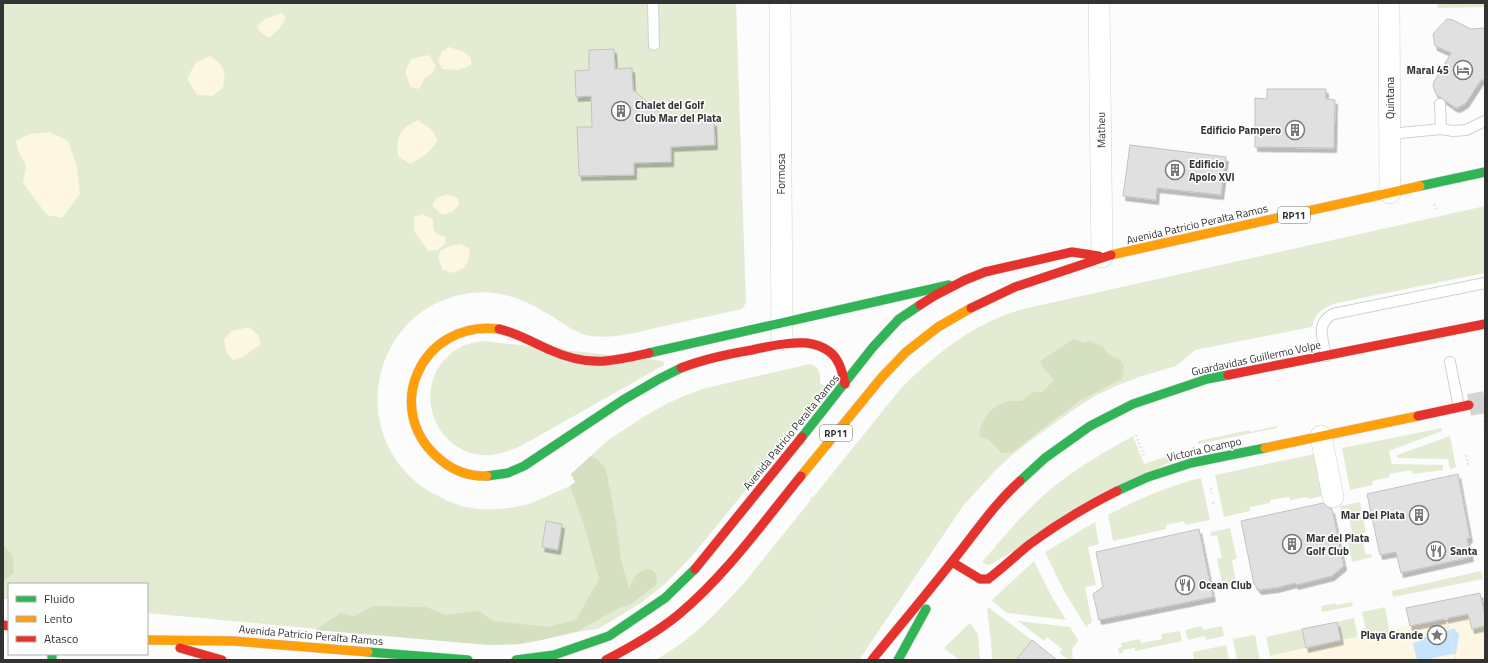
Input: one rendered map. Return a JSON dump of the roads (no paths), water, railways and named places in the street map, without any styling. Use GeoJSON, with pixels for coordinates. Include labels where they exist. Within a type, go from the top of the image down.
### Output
{"type":"FeatureCollection","features":[{"type":"Feature","properties":{"kind":"main road","name":"Avenida Patricio Peralta Ramos"},"geometry":{"type":"LineString","coordinates":[[606,660],[644,640],[678,615],[703,592],[728,565],[882,377],[906,352],[938,326],[979,303],[1015,287],[1102,257],[1485,172]]}},
{"type":"Feature","properties":{"kind":"main road","name":"Avenida Patricio Peralta Ramos"},"geometry":{"type":"LineString","coordinates":[[516,660],[554,655],[608,636],[666,598],[694,570],[845,384],[873,347],[899,319],[934,296],[958,283],[985,272],[1072,252],[1102,257]]}},
{"type":"Feature","properties":{"kind":"main road"},"geometry":{"type":"LineString","coordinates":[[845,384],[841,367],[837,360],[827,349],[813,343],[802,342],[782,344],[698,362],[673,372],[624,400],[535,460],[518,469],[498,476],[477,476],[458,471],[436,458],[420,438],[414,421],[411,403],[413,385],[419,368],[429,353],[443,341],[459,332],[479,327],[500,328],[519,335],[557,353],[588,362],[615,361],[958,283]]}},
{"type":"Feature","properties":{"kind":"main road","name":"Guardavidas Guillermo Volpe"},"geometry":{"type":"LineString","coordinates":[[872,660],[1006,493],[1045,458],[1090,426],[1133,404],[1207,379],[1485,324]]}},
{"type":"Feature","properties":{"kind":"main road","name":"Victoria Ocampo"},"geometry":{"type":"LineString","coordinates":[[952,562],[980,579],[988,579],[1020,552],[1059,524],[1100,500],[1144,479],[1191,463],[1469,405]]}},
{"type":"Feature","properties":{"kind":"main road","name":"Guardavidas Guillermo Volpe"},"geometry":{"type":"LineString","coordinates":[[898,660],[952,562]]}},
{"type":"Feature","properties":{"kind":"main road","name":"Avenida Patricio Peralta Ramos"},"geometry":{"type":"LineString","coordinates":[[149,640],[222,660]]}},
{"type":"Feature","properties":{"kind":"main road","name":"Avenida Patricio Peralta Ramos"},"geometry":{"type":"LineString","coordinates":[[149,640],[234,641],[468,660]]}},
{"type":"Feature","properties":{"kind":"street","name":"Formosa"},"geometry":{"type":"LineString","coordinates":[[780,3],[782,344]]}},
{"type":"Feature","properties":{"kind":"street","name":"Matheu"},"geometry":{"type":"LineString","coordinates":[[1099,3],[1102,257]]}},
{"type":"Feature","properties":{"kind":"street","name":"Quintana"},"geometry":{"type":"LineString","coordinates":[[1389,3],[1390,193]]}},
{"type":"Feature","properties":{"kind":"street"},"geometry":{"type":"LineString","coordinates":[[1321,436],[1333,497]]}},
{"type":"Feature","properties":{"kind":"lane"},"geometry":{"type":"LineString","coordinates":[[653,3],[654,45]]}},
{"type":"Feature","properties":{"kind":"lane"},"geometry":{"type":"LineString","coordinates":[[1440,104],[1441,129]]}},
{"type":"Feature","properties":{"kind":"lane"},"geometry":{"type":"LineString","coordinates":[[1390,134],[1441,129],[1453,131],[1466,130],[1485,121]]}},
{"type":"Feature","properties":{"kind":"lane"},"geometry":{"type":"LineString","coordinates":[[1326,356],[1322,327],[1325,320],[1333,314],[1485,283]]}},
{"type":"Feature","properties":{"kind":"lane"},"geometry":{"type":"LineString","coordinates":[[1450,362],[1459,407]]}},
{"type":"Feature","properties":{"kind":"water"},"geometry":{"type":"Polygon","coordinates":[[[1455,629],[1459,635],[1456,653],[1425,660],[1417,660],[1413,643],[1425,637],[1455,629]]]}},
{"type":"Feature","properties":{"kind":"tunnel"},"geometry":{"type":"LineString","coordinates":[[1469,405],[1485,402]]}},
{"type":"Feature","properties":{"kind":"place","name":"Maral 45"},"geometry":{"type":"Point","coordinates":[1463,70]}},
{"type":"Feature","properties":{"kind":"place","name":"Chalet del Golf Club Mar del Plata"},"geometry":{"type":"Point","coordinates":[621,111]}},
{"type":"Feature","properties":{"kind":"place","name":"Edificio Pampero"},"geometry":{"type":"Point","coordinates":[1295,130]}},
{"type":"Feature","properties":{"kind":"place","name":"Edificio Apolo XVI"},"geometry":{"type":"Point","coordinates":[1175,170]}},
{"type":"Feature","properties":{"kind":"place","name":"Mar Del Plata"},"geometry":{"type":"Point","coordinates":[1419,515]}},
{"type":"Feature","properties":{"kind":"place","name":"Mar del Plata Golf Club"},"geometry":{"type":"Point","coordinates":[1292,544]}},
{"type":"Feature","properties":{"kind":"place","name":"Santa"},"geometry":{"type":"Point","coordinates":[1436,551]}},
{"type":"Feature","properties":{"kind":"place","name":"Ocean Club"},"geometry":{"type":"Point","coordinates":[1185,585]}},
{"type":"Feature","properties":{"kind":"place","name":"Playa Grande"},"geometry":{"type":"Point","coordinates":[1437,635]}}]}
